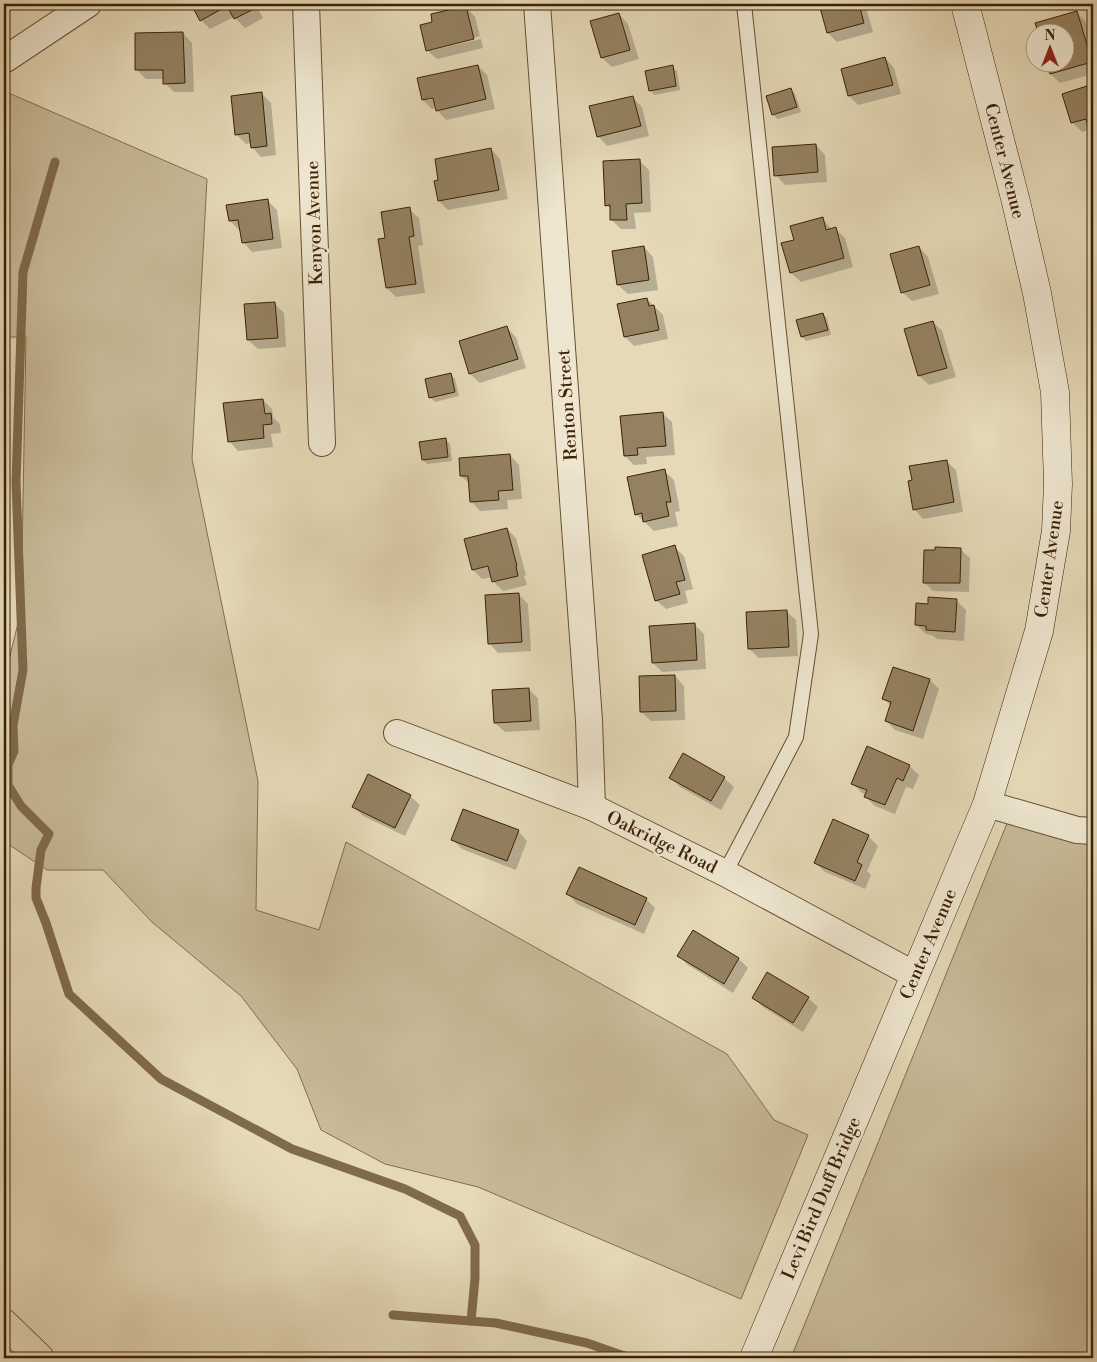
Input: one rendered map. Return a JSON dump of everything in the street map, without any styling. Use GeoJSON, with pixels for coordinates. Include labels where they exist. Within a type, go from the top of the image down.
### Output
{"type":"FeatureCollection","features":[{"type":"Feature","properties":{"kind":"highway"},"geometry":{"type":"LineString","coordinates":[[4,1323],[40,1358]]}},
{"type":"Feature","properties":{"kind":"street"},"geometry":{"type":"LineString","coordinates":[[4,60],[88,4]]}},
{"type":"Feature","properties":{"kind":"street","name":"Kenyon Avenue"},"geometry":{"type":"LineString","coordinates":[[306,4],[322,443]]}},
{"type":"Feature","properties":{"kind":"street","name":"Renton Street"},"geometry":{"type":"LineString","coordinates":[[537,4],[589,720],[592,807]]}},
{"type":"Feature","properties":{"kind":"street","name":"Center Avenue"},"geometry":{"type":"LineString","coordinates":[[888,1038],[987,804],[1039,631],[1056,531],[1058,484],[1055,392],[1037,293],[1014,192],[965,4]]}},
{"type":"Feature","properties":{"kind":"street","name":"Oakridge Road"},"geometry":{"type":"LineString","coordinates":[[397,733],[592,807],[726,872],[915,975]]}},
{"type":"Feature","properties":{"kind":"street"},"geometry":{"type":"LineString","coordinates":[[987,804],[1077,830],[1093,831]]}},
{"type":"Feature","properties":{"kind":"street","name":"Levi Bird Duff Bridge"},"geometry":{"type":"LineString","coordinates":[[754,1358],[888,1038]]}},
{"type":"Feature","properties":{"kind":"lane"},"geometry":{"type":"LineString","coordinates":[[726,872],[796,737],[811,634],[744,4]]}},
{"type":"Feature","properties":{"kind":"shaded area"},"geometry":{"type":"Polygon","coordinates":[[[4,91],[207,179],[192,459],[258,781],[256,910],[319,930],[346,842],[727,1054],[774,1120],[808,1135],[741,1299],[478,1187],[385,1164],[321,1130],[297,1069],[241,996],[152,922],[103,870],[47,870],[5,842],[4,680],[21,611],[26,337],[4,337],[4,91]]]}},
{"type":"Feature","properties":{"kind":"shaded area"},"geometry":{"type":"Polygon","coordinates":[[[1012,811],[1093,831],[1093,1355],[1084,1358],[791,1358],[1012,811]]]}},
{"type":"Feature","properties":{"kind":"building"},"geometry":{"type":"Polygon","coordinates":[[[191,4],[251,4],[254,9],[234,19],[227,6],[200,21],[191,4]]]}},
{"type":"Feature","properties":{"kind":"building"},"geometry":{"type":"Polygon","coordinates":[[[819,4],[859,4],[864,23],[827,33],[819,4]]]}},
{"type":"Feature","properties":{"kind":"building"},"geometry":{"type":"Polygon","coordinates":[[[466,6],[474,39],[426,51],[420,25],[432,22],[431,14],[466,6]]]}},
{"type":"Feature","properties":{"kind":"building"},"geometry":{"type":"Polygon","coordinates":[[[1077,11],[1092,62],[1074,67],[1074,22],[1038,22],[1077,11]]]}},
{"type":"Feature","properties":{"kind":"building"},"geometry":{"type":"Polygon","coordinates":[[[619,13],[630,50],[601,58],[590,21],[619,13]]]}},
{"type":"Feature","properties":{"kind":"building"},"geometry":{"type":"Polygon","coordinates":[[[183,32],[185,83],[163,84],[163,70],[135,70],[135,33],[183,32]]]}},
{"type":"Feature","properties":{"kind":"building"},"geometry":{"type":"Polygon","coordinates":[[[885,57],[893,85],[848,96],[841,69],[885,57]]]}},
{"type":"Feature","properties":{"kind":"building"},"geometry":{"type":"Polygon","coordinates":[[[478,65],[486,99],[436,111],[433,98],[422,100],[417,78],[478,65]]]}},
{"type":"Feature","properties":{"kind":"building"},"geometry":{"type":"Polygon","coordinates":[[[673,65],[676,86],[649,91],[645,71],[673,65]]]}},
{"type":"Feature","properties":{"kind":"building"},"geometry":{"type":"Polygon","coordinates":[[[1093,84],[1093,135],[1091,136],[1086,119],[1071,123],[1062,94],[1093,84]]]}},
{"type":"Feature","properties":{"kind":"building"},"geometry":{"type":"Polygon","coordinates":[[[791,88],[797,107],[772,115],[766,96],[791,88]]]}},
{"type":"Feature","properties":{"kind":"building"},"geometry":{"type":"Polygon","coordinates":[[[262,92],[267,146],[251,148],[249,133],[235,135],[231,96],[262,92]]]}},
{"type":"Feature","properties":{"kind":"building"},"geometry":{"type":"Polygon","coordinates":[[[633,96],[641,126],[597,137],[589,106],[633,96]]]}},
{"type":"Feature","properties":{"kind":"building"},"geometry":{"type":"Polygon","coordinates":[[[816,144],[818,172],[774,176],[772,147],[816,144]]]}},
{"type":"Feature","properties":{"kind":"building"},"geometry":{"type":"Polygon","coordinates":[[[491,148],[499,190],[438,201],[434,181],[438,180],[435,159],[491,148]]]}},
{"type":"Feature","properties":{"kind":"building"},"geometry":{"type":"Polygon","coordinates":[[[640,159],[642,203],[626,204],[627,220],[610,220],[610,205],[605,206],[603,161],[640,159]]]}},
{"type":"Feature","properties":{"kind":"building"},"geometry":{"type":"Polygon","coordinates":[[[268,199],[273,239],[242,243],[238,220],[229,221],[226,205],[268,199]]]}},
{"type":"Feature","properties":{"kind":"building"},"geometry":{"type":"Polygon","coordinates":[[[410,207],[414,236],[409,237],[416,284],[386,288],[378,239],[385,238],[381,212],[410,207]]]}},
{"type":"Feature","properties":{"kind":"building"},"geometry":{"type":"Polygon","coordinates":[[[823,217],[826,230],[836,227],[844,258],[790,273],[781,243],[794,240],[790,226],[823,217]]]}},
{"type":"Feature","properties":{"kind":"building"},"geometry":{"type":"Polygon","coordinates":[[[644,246],[649,280],[617,285],[612,251],[644,246]]]}},
{"type":"Feature","properties":{"kind":"building"},"geometry":{"type":"Polygon","coordinates":[[[919,246],[930,285],[901,293],[890,254],[919,246]]]}},
{"type":"Feature","properties":{"kind":"building"},"geometry":{"type":"Polygon","coordinates":[[[647,298],[649,306],[654,305],[659,330],[624,337],[617,304],[647,298]]]}},
{"type":"Feature","properties":{"kind":"building"},"geometry":{"type":"Polygon","coordinates":[[[275,302],[278,338],[247,340],[244,304],[275,302]]]}},
{"type":"Feature","properties":{"kind":"building"},"geometry":{"type":"Polygon","coordinates":[[[823,313],[828,330],[801,337],[796,320],[823,313]]]}},
{"type":"Feature","properties":{"kind":"building"},"geometry":{"type":"Polygon","coordinates":[[[933,321],[947,368],[918,376],[904,329],[933,321]]]}},
{"type":"Feature","properties":{"kind":"building"},"geometry":{"type":"Polygon","coordinates":[[[507,326],[518,359],[469,374],[459,341],[507,326]]]}},
{"type":"Feature","properties":{"kind":"building"},"geometry":{"type":"Polygon","coordinates":[[[451,373],[455,392],[429,398],[425,379],[451,373]]]}},
{"type":"Feature","properties":{"kind":"building"},"geometry":{"type":"Polygon","coordinates":[[[263,399],[265,414],[271,413],[272,424],[263,425],[264,438],[228,442],[223,403],[263,399]]]}},
{"type":"Feature","properties":{"kind":"building"},"geometry":{"type":"Polygon","coordinates":[[[663,412],[666,446],[637,448],[638,455],[624,456],[620,416],[663,412]]]}},
{"type":"Feature","properties":{"kind":"building"},"geometry":{"type":"Polygon","coordinates":[[[446,438],[448,457],[422,460],[419,442],[446,438]]]}},
{"type":"Feature","properties":{"kind":"building"},"geometry":{"type":"Polygon","coordinates":[[[510,454],[513,490],[498,491],[499,500],[470,502],[468,476],[460,476],[459,458],[510,454]]]}},
{"type":"Feature","properties":{"kind":"building"},"geometry":{"type":"Polygon","coordinates":[[[947,460],[954,502],[913,510],[908,481],[912,480],[909,466],[947,460]]]}},
{"type":"Feature","properties":{"kind":"building"},"geometry":{"type":"Polygon","coordinates":[[[665,469],[671,502],[666,502],[669,516],[643,522],[642,513],[635,515],[627,477],[665,469]]]}},
{"type":"Feature","properties":{"kind":"building"},"geometry":{"type":"Polygon","coordinates":[[[507,528],[518,576],[492,582],[488,566],[472,570],[464,539],[507,528]]]}},
{"type":"Feature","properties":{"kind":"building"},"geometry":{"type":"Polygon","coordinates":[[[675,545],[685,580],[676,582],[680,594],[655,601],[642,555],[675,545]]]}},
{"type":"Feature","properties":{"kind":"building"},"geometry":{"type":"Polygon","coordinates":[[[935,547],[961,548],[960,583],[923,583],[924,550],[935,550],[935,547]]]}},
{"type":"Feature","properties":{"kind":"building"},"geometry":{"type":"Polygon","coordinates":[[[519,593],[522,642],[488,644],[485,595],[519,593]]]}},
{"type":"Feature","properties":{"kind":"building"},"geometry":{"type":"Polygon","coordinates":[[[928,597],[957,599],[955,632],[926,630],[926,626],[915,625],[916,603],[928,604],[928,597]]]}},
{"type":"Feature","properties":{"kind":"building"},"geometry":{"type":"Polygon","coordinates":[[[787,610],[789,647],[748,649],[746,612],[787,610]]]}},
{"type":"Feature","properties":{"kind":"building"},"geometry":{"type":"Polygon","coordinates":[[[695,623],[697,660],[652,663],[649,626],[695,623]]]}},
{"type":"Feature","properties":{"kind":"building"},"geometry":{"type":"Polygon","coordinates":[[[893,667],[930,679],[913,731],[885,721],[891,702],[882,699],[893,667]]]}},
{"type":"Feature","properties":{"kind":"building"},"geometry":{"type":"Polygon","coordinates":[[[675,675],[676,711],[640,712],[639,676],[675,675]]]}},
{"type":"Feature","properties":{"kind":"building"},"geometry":{"type":"Polygon","coordinates":[[[529,688],[531,721],[494,723],[492,690],[529,688]]]}},
{"type":"Feature","properties":{"kind":"building"},"geometry":{"type":"Polygon","coordinates":[[[867,746],[910,765],[903,781],[897,778],[885,805],[864,797],[867,790],[851,784],[867,746]]]}},
{"type":"Feature","properties":{"kind":"building"},"geometry":{"type":"Polygon","coordinates":[[[683,753],[725,777],[711,801],[669,778],[683,753]]]}},
{"type":"Feature","properties":{"kind":"building"},"geometry":{"type":"Polygon","coordinates":[[[368,774],[411,795],[395,828],[352,807],[368,774]]]}},
{"type":"Feature","properties":{"kind":"building"},"geometry":{"type":"Polygon","coordinates":[[[463,809],[519,830],[507,861],[451,840],[463,809]]]}},
{"type":"Feature","properties":{"kind":"building"},"geometry":{"type":"Polygon","coordinates":[[[833,819],[869,835],[857,862],[862,865],[855,881],[814,863],[833,819]]]}},
{"type":"Feature","properties":{"kind":"building"},"geometry":{"type":"Polygon","coordinates":[[[579,867],[647,898],[635,925],[566,894],[579,867]]]}},
{"type":"Feature","properties":{"kind":"building"},"geometry":{"type":"Polygon","coordinates":[[[693,930],[739,958],[724,984],[677,956],[693,930]]]}},
{"type":"Feature","properties":{"kind":"building"},"geometry":{"type":"Polygon","coordinates":[[[767,972],[809,997],[793,1023],[752,998],[767,972]]]}},
{"type":"Feature","properties":{"kind":"waterway"},"geometry":{"type":"LineString","coordinates":[[55,162],[23,272],[16,482],[23,670],[13,725],[14,751],[8,765],[8,785],[21,806],[49,834],[41,850],[36,898],[69,994],[161,1079],[292,1149],[405,1189],[460,1216],[475,1245],[475,1278],[471,1321]]}},
{"type":"Feature","properties":{"kind":"waterway"},"geometry":{"type":"LineString","coordinates":[[393,1315],[496,1323],[587,1343],[630,1358]]}}]}
